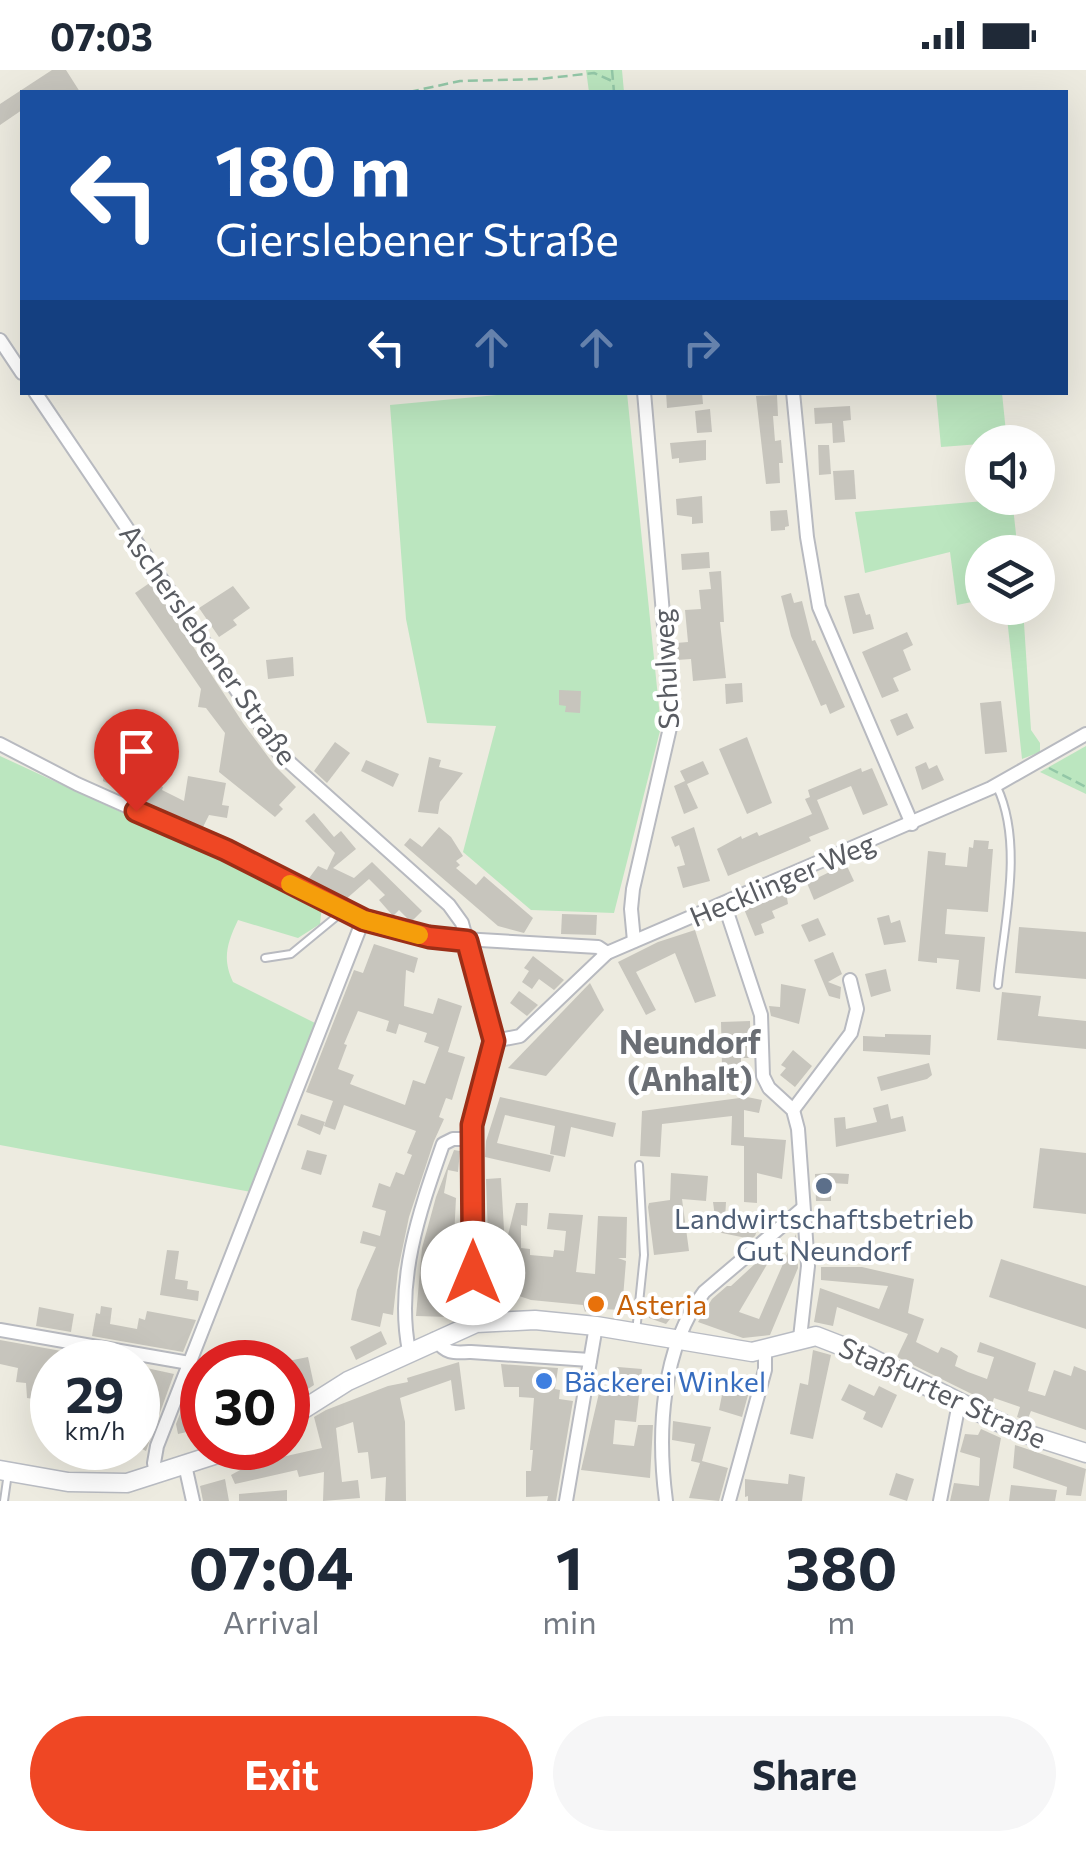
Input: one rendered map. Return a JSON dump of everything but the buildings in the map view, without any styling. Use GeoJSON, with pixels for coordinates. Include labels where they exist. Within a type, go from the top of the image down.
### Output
{"type":"FeatureCollection","features":[{"type":"Feature","properties":{"kind":"main road"},"geometry":{"type":"LineString","coordinates":[[310,1404],[348,1381],[476,1322],[535,1320],[596,1326],[752,1352],[800,1338]]}},
{"type":"Feature","properties":{"kind":"main road","name":"Staßfurter Straße"},"geometry":{"type":"LineString","coordinates":[[800,1338],[816,1336],[835,1342],[1017,1430],[1086,1453]]}},
{"type":"Feature","properties":{"kind":"main road"},"geometry":{"type":"LineString","coordinates":[[4,1471],[103,1484],[127,1483],[180,1467]]}},
{"type":"Feature","properties":{"kind":"street"},"geometry":{"type":"LineString","coordinates":[[0,340],[20,370]]}},
{"type":"Feature","properties":{"kind":"street","name":"Ascherslebener Straße"},"geometry":{"type":"LineString","coordinates":[[38,395],[279,753],[449,905],[462,923],[494,1041]]}},
{"type":"Feature","properties":{"kind":"street","name":"Schulweg"},"geometry":{"type":"LineString","coordinates":[[634,941],[633,889],[672,718],[644,395]]}},
{"type":"Feature","properties":{"kind":"street"},"geometry":{"type":"LineString","coordinates":[[793,395],[806,537],[819,606],[912,824]]}},
{"type":"Feature","properties":{"kind":"street","name":"Hecklinger Weg"},"geometry":{"type":"LineString","coordinates":[[494,1041],[520,1036],[607,953],[996,786],[1086,734]]}},
{"type":"Feature","properties":{"kind":"street"},"geometry":{"type":"LineString","coordinates":[[0,744],[364,920],[429,937],[598,948],[607,953]]}},
{"type":"Feature","properties":{"kind":"street"},"geometry":{"type":"LineString","coordinates":[[724,903],[761,1015],[763,1076],[793,1110],[798,1128],[808,1290],[800,1338]]}},
{"type":"Feature","properties":{"kind":"street"},"geometry":{"type":"LineString","coordinates":[[198,1340],[364,920]]}},
{"type":"Feature","properties":{"kind":"street"},"geometry":{"type":"LineString","coordinates":[[793,1110],[851,1033],[857,1009],[850,980]]}},
{"type":"Feature","properties":{"kind":"street"},"geometry":{"type":"LineString","coordinates":[[476,1322],[473,1140],[476,1108],[494,1041]]}},
{"type":"Feature","properties":{"kind":"street"},"geometry":{"type":"LineString","coordinates":[[409,1351],[406,1302],[413,1233],[443,1144],[453,1139],[473,1140]]}},
{"type":"Feature","properties":{"kind":"street"},"geometry":{"type":"LineString","coordinates":[[666,1501],[660,1460],[676,1340],[704,1292],[803,1208]]}},
{"type":"Feature","properties":{"kind":"street"},"geometry":{"type":"LineString","coordinates":[[566,1501],[596,1326]]}},
{"type":"Feature","properties":{"kind":"street"},"geometry":{"type":"LineString","coordinates":[[0,1330],[180,1362]]}},
{"type":"Feature","properties":{"kind":"street"},"geometry":{"type":"LineString","coordinates":[[435,1339],[451,1354],[590,1360]]}},
{"type":"Feature","properties":{"kind":"street"},"geometry":{"type":"LineString","coordinates":[[729,1501],[765,1370],[765,1350]]}},
{"type":"Feature","properties":{"kind":"street"},"geometry":{"type":"LineString","coordinates":[[156,1475],[157,1446],[180,1387]]}},
{"type":"Feature","properties":{"kind":"street"},"geometry":{"type":"LineString","coordinates":[[940,1501],[959,1403]]}},
{"type":"Feature","properties":{"kind":"street"},"geometry":{"type":"LineString","coordinates":[[186,1470],[193,1501]]}},
{"type":"Feature","properties":{"kind":"lane"},"geometry":{"type":"LineString","coordinates":[[996,786],[1007,808],[1012,837],[998,986]]}},
{"type":"Feature","properties":{"kind":"lane"},"geometry":{"type":"LineString","coordinates":[[265,958],[291,954],[343,912]]}},
{"type":"Feature","properties":{"kind":"lane"},"geometry":{"type":"LineString","coordinates":[[636,1333],[644,1256],[639,1164]]}},
{"type":"Feature","properties":{"kind":"lane"},"geometry":{"type":"LineString","coordinates":[[4,1471],[4,1501]]}},
{"type":"Feature","properties":{"kind":"path"},"geometry":{"type":"LineString","coordinates":[[539,70],[540,79]]}},
{"type":"Feature","properties":{"kind":"path"},"geometry":{"type":"LineString","coordinates":[[612,70],[614,90]]}},
{"type":"Feature","properties":{"kind":"path"},"geometry":{"type":"LineString","coordinates":[[418,90],[460,81],[594,73],[612,81]]}},
{"type":"Feature","properties":{"kind":"path"},"geometry":{"type":"LineString","coordinates":[[1042,758],[1050,770],[1086,787]]}},
{"type":"Feature","properties":{"kind":"green space"},"geometry":{"type":"Polygon","coordinates":[[[586,70],[622,70],[624,90],[589,90],[586,70]]]}},
{"type":"Feature","properties":{"kind":"green space"},"geometry":{"type":"Polygon","coordinates":[[[498,395],[627,395],[661,727],[614,913],[531,910],[463,852],[496,726],[427,723],[406,619],[390,405],[498,395]]]}},
{"type":"Feature","properties":{"kind":"green space"},"geometry":{"type":"Polygon","coordinates":[[[936,395],[1002,395],[1005,425],[965,425],[965,445],[941,447],[936,395]]]}},
{"type":"Feature","properties":{"kind":"green space"},"geometry":{"type":"Polygon","coordinates":[[[965,503],[965,515],[1014,515],[1016,535],[965,535],[965,603],[957,605],[950,552],[865,573],[855,512],[965,503]]]}},
{"type":"Feature","properties":{"kind":"green space"},"geometry":{"type":"Polygon","coordinates":[[[1008,625],[1024,625],[1031,730],[1040,743],[1040,752],[1022,759],[1008,625]]]}},
{"type":"Feature","properties":{"kind":"green space"},"geometry":{"type":"Polygon","coordinates":[[[1086,746],[1086,794],[1040,772],[1086,746]]]}},
{"type":"Feature","properties":{"kind":"green space"},"geometry":{"type":"Polygon","coordinates":[[[0,756],[322,905],[320,924],[298,938],[238,920],[229,944],[227,958],[233,982],[317,1024],[251,1192],[0,1145],[0,756]]]}},
{"type":"Feature","properties":{"kind":"slow traffic"},"geometry":{"type":"LineString","coordinates":[[290,884],[343,912],[419,935]]}},
{"type":"Feature","properties":{"kind":"place","name":"Landwirtschaftsbetrieb Gut Neundorf"},"geometry":{"type":"Point","coordinates":[824,1186]}},
{"type":"Feature","properties":{"kind":"place","name":"Asteria"},"geometry":{"type":"Point","coordinates":[596,1304]}},
{"type":"Feature","properties":{"kind":"place","name":"Bäckerei Winkel"},"geometry":{"type":"Point","coordinates":[544,1381]}},
{"type":"Feature","properties":{"kind":"district","name":"Neundorf (Anhalt)"},"geometry":{"type":"Point","coordinates":[690,1060]}},
{"type":"Feature","properties":{"kind":"route"},"geometry":{"type":"LineString","coordinates":[[136,811],[226,850],[343,912],[429,937],[467,941],[494,1041],[472,1125],[473,1273]]}}]}
